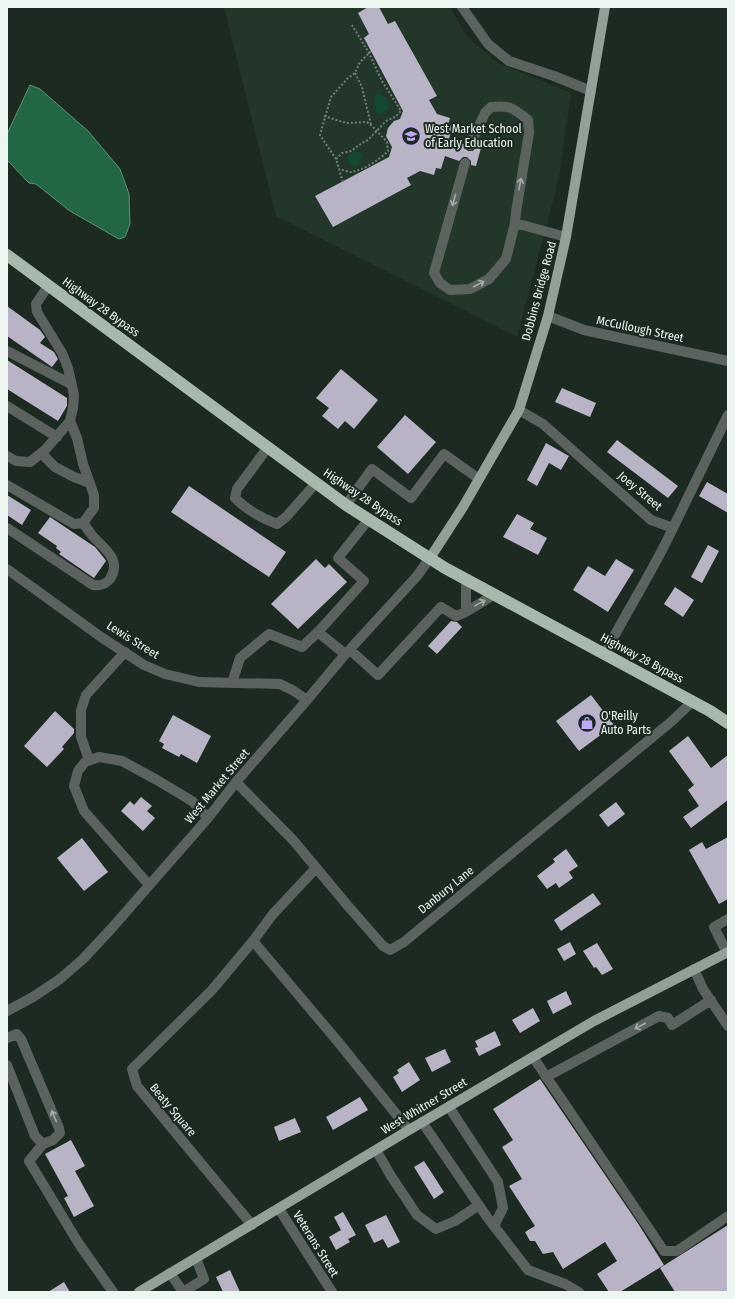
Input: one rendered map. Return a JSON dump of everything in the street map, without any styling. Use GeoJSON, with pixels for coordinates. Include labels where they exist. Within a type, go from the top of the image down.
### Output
{"type":"FeatureCollection","features":[{"type":"Feature","properties":{"kind":"highway","name":"Highway 28 Bypass"},"geometry":{"type":"LineString","coordinates":[[8,259],[48,286],[346,505],[466,579],[693,701],[728,723]]}},
{"type":"Feature","properties":{"kind":"main road","name":"Dobbins Bridge Road"},"geometry":{"type":"LineString","coordinates":[[430,558],[459,513],[519,410],[548,316],[566,237],[604,7]]}},
{"type":"Feature","properties":{"kind":"main road","name":"West Whitner Street"},"geometry":{"type":"LineString","coordinates":[[139,1292],[422,1122],[594,1021],[727,952]]}},
{"type":"Feature","properties":{"kind":"street"},"geometry":{"type":"LineString","coordinates":[[462,7],[488,44],[509,61],[554,76],[591,91]]}},
{"type":"Feature","properties":{"kind":"street"},"geometry":{"type":"LineString","coordinates":[[465,163],[434,273],[440,283],[450,290],[470,289],[489,279],[506,259],[515,223],[529,133],[528,120],[506,105],[491,106],[485,113],[470,145]]}},
{"type":"Feature","properties":{"kind":"street"},"geometry":{"type":"LineString","coordinates":[[515,223],[566,237]]}},
{"type":"Feature","properties":{"kind":"street"},"geometry":{"type":"LineString","coordinates":[[7,456],[16,461],[30,462],[57,437],[70,421],[74,395],[68,368],[62,353],[37,312],[36,304],[48,286]]}},
{"type":"Feature","properties":{"kind":"street","name":"McCullough Street"},"geometry":{"type":"LineString","coordinates":[[548,316],[584,330],[728,361]]}},
{"type":"Feature","properties":{"kind":"street"},"geometry":{"type":"LineString","coordinates":[[7,351],[71,384]]}},
{"type":"Feature","properties":{"kind":"street"},"geometry":{"type":"LineString","coordinates":[[7,406],[57,437]]}},
{"type":"Feature","properties":{"kind":"street","name":"Joey Street"},"geometry":{"type":"LineString","coordinates":[[519,410],[543,424],[651,520],[673,528]]}},
{"type":"Feature","properties":{"kind":"street"},"geometry":{"type":"LineString","coordinates":[[605,654],[623,618],[661,553],[728,415]]}},
{"type":"Feature","properties":{"kind":"street"},"geometry":{"type":"LineString","coordinates":[[70,421],[77,438],[83,464],[94,494],[94,508],[84,523]]}},
{"type":"Feature","properties":{"kind":"street"},"geometry":{"type":"LineString","coordinates":[[268,448],[237,489],[235,498],[242,505],[264,520],[277,524],[286,517],[316,483]]}},
{"type":"Feature","properties":{"kind":"street"},"geometry":{"type":"LineString","coordinates":[[41,453],[55,467],[74,478],[90,483]]}},
{"type":"Feature","properties":{"kind":"street"},"geometry":{"type":"LineString","coordinates":[[346,505],[372,469],[410,498],[444,454],[479,479]]}},
{"type":"Feature","properties":{"kind":"street"},"geometry":{"type":"LineString","coordinates":[[7,484],[74,524],[84,523]]}},
{"type":"Feature","properties":{"kind":"street"},"geometry":{"type":"LineString","coordinates":[[232,683],[240,658],[269,634],[302,647],[318,632],[364,580],[338,558],[369,519]]}},
{"type":"Feature","properties":{"kind":"street"},"geometry":{"type":"LineString","coordinates":[[7,528],[93,585],[98,586],[108,581],[114,571],[114,562],[106,549],[91,534],[84,523]]}},
{"type":"Feature","properties":{"kind":"street","name":"West Market Street"},"geometry":{"type":"LineString","coordinates":[[7,1012],[60,979],[111,929],[208,818],[236,782],[347,652],[417,576],[430,558]]}},
{"type":"Feature","properties":{"kind":"street","name":"Lewis Street"},"geometry":{"type":"LineString","coordinates":[[7,569],[101,637],[144,665],[165,674],[199,682],[280,684],[307,700]]}},
{"type":"Feature","properties":{"kind":"street"},"geometry":{"type":"LineString","coordinates":[[466,579],[466,611]]}},
{"type":"Feature","properties":{"kind":"street"},"geometry":{"type":"LineString","coordinates":[[318,632],[378,675],[441,607],[456,616],[461,615],[495,594]]}},
{"type":"Feature","properties":{"kind":"street"},"geometry":{"type":"LineString","coordinates":[[89,760],[81,737],[81,710],[86,695],[125,652]]}},
{"type":"Feature","properties":{"kind":"street","name":"Danbury Lane"},"geometry":{"type":"LineString","coordinates":[[236,782],[293,840],[382,946],[390,950],[404,942],[672,721],[693,701]]}},
{"type":"Feature","properties":{"kind":"street"},"geometry":{"type":"LineString","coordinates":[[149,885],[84,811],[74,786],[78,771],[85,762],[99,757],[122,761],[192,801],[208,818]]}},
{"type":"Feature","properties":{"kind":"street","name":"Beaty Square"},"geometry":{"type":"LineString","coordinates":[[252,1225],[137,1086],[132,1068],[212,990],[253,941],[273,914],[316,868]]}},
{"type":"Feature","properties":{"kind":"street"},"geometry":{"type":"LineString","coordinates":[[727,952],[714,927],[728,919]]}},
{"type":"Feature","properties":{"kind":"street"},"geometry":{"type":"LineString","coordinates":[[253,941],[339,1043],[409,1130]]}},
{"type":"Feature","properties":{"kind":"street"},"geometry":{"type":"LineString","coordinates":[[694,969],[703,989],[728,1026]]}},
{"type":"Feature","properties":{"kind":"street"},"geometry":{"type":"LineString","coordinates":[[546,1076],[659,1016],[668,1018],[672,1025],[711,1000]]}},
{"type":"Feature","properties":{"kind":"street"},"geometry":{"type":"LineString","coordinates":[[8,1035],[17,1034],[21,1039],[60,1132],[53,1140],[43,1144],[29,1161],[79,1244],[113,1292]]}},
{"type":"Feature","properties":{"kind":"street"},"geometry":{"type":"LineString","coordinates":[[533,1057],[664,1251],[677,1251],[728,1216]]}},
{"type":"Feature","properties":{"kind":"street"},"geometry":{"type":"LineString","coordinates":[[7,1065],[35,1136],[43,1144]]}},
{"type":"Feature","properties":{"kind":"street"},"geometry":{"type":"LineString","coordinates":[[449,1107],[498,1182],[503,1208],[494,1226]]}},
{"type":"Feature","properties":{"kind":"street"},"geometry":{"type":"LineString","coordinates":[[422,1122],[494,1226],[528,1270],[565,1284],[579,1292]]}},
{"type":"Feature","properties":{"kind":"street"},"geometry":{"type":"LineString","coordinates":[[376,1150],[391,1176],[417,1214],[436,1229],[455,1221],[479,1205]]}},
{"type":"Feature","properties":{"kind":"street","name":"Veterans Street"},"geometry":{"type":"LineString","coordinates":[[279,1209],[332,1292]]}},
{"type":"Feature","properties":{"kind":"street"},"geometry":{"type":"LineString","coordinates":[[170,1273],[183,1292],[204,1279],[196,1258]]}},
{"type":"Feature","properties":{"kind":"path"},"geometry":{"type":"LineString","coordinates":[[336,159],[342,153],[351,151],[368,140],[386,121],[395,117],[400,112],[382,81],[370,52],[352,25]]}},
{"type":"Feature","properties":{"kind":"path"},"geometry":{"type":"LineString","coordinates":[[343,182],[336,159],[320,135],[324,116],[331,97],[356,73],[360,62],[370,52]]}},
{"type":"Feature","properties":{"kind":"path"},"geometry":{"type":"LineString","coordinates":[[356,73],[362,87],[371,126]]}},
{"type":"Feature","properties":{"kind":"path"},"geometry":{"type":"LineString","coordinates":[[324,116],[346,123],[367,122],[387,142],[388,151],[382,157],[370,164],[350,172],[339,168]]}},
{"type":"Feature","properties":{"kind":"shaded area","name":"West Market School of Early Education"},"geometry":{"type":"Polygon","coordinates":[[[224,7],[450,7],[467,37],[499,63],[571,93],[559,178],[517,337],[276,216],[224,7]]]}},
{"type":"Feature","properties":{"kind":"shaded area"},"geometry":{"type":"Polygon","coordinates":[[[30,85],[40,89],[88,131],[120,169],[129,194],[130,224],[125,237],[119,239],[70,211],[36,184],[29,183],[7,160],[7,134],[30,85]]]}},
{"type":"Feature","properties":{"kind":"shaded area"},"geometry":{"type":"Polygon","coordinates":[[[381,93],[387,100],[389,108],[380,115],[376,112],[374,99],[376,94],[381,93]]]}},
{"type":"Feature","properties":{"kind":"shaded area"},"geometry":{"type":"Polygon","coordinates":[[[355,152],[360,152],[362,156],[359,165],[354,166],[348,162],[347,156],[355,152]]]}},
{"type":"Feature","properties":{"kind":"building"},"geometry":{"type":"Polygon","coordinates":[[[368,7],[379,7],[388,24],[395,21],[437,96],[429,100],[437,114],[450,118],[448,125],[452,126],[449,139],[464,144],[464,148],[468,151],[473,151],[476,147],[481,148],[476,166],[471,165],[471,161],[467,157],[463,157],[459,161],[445,156],[441,169],[436,168],[434,175],[420,171],[407,178],[411,185],[333,227],[315,196],[389,157],[392,147],[386,136],[388,128],[394,121],[400,119],[403,111],[364,38],[369,34],[358,13],[368,7]]]}},
{"type":"Feature","properties":{"kind":"building"},"geometry":{"type":"Polygon","coordinates":[[[7,306],[40,330],[45,337],[40,343],[54,352],[58,359],[52,367],[7,336],[7,306]]]}},
{"type":"Feature","properties":{"kind":"building"},"geometry":{"type":"Polygon","coordinates":[[[7,360],[67,398],[67,406],[58,421],[7,389],[7,360]]]}},
{"type":"Feature","properties":{"kind":"building"},"geometry":{"type":"Polygon","coordinates":[[[341,369],[378,400],[354,429],[345,421],[338,429],[322,416],[329,408],[316,398],[341,369]]]}},
{"type":"Feature","properties":{"kind":"building"},"geometry":{"type":"Polygon","coordinates":[[[562,388],[596,403],[590,417],[555,402],[562,388]]]}},
{"type":"Feature","properties":{"kind":"building"},"geometry":{"type":"Polygon","coordinates":[[[405,415],[436,442],[408,474],[377,447],[405,415]]]}},
{"type":"Feature","properties":{"kind":"building"},"geometry":{"type":"Polygon","coordinates":[[[617,440],[678,486],[668,498],[607,452],[617,440]]]}},
{"type":"Feature","properties":{"kind":"building"},"geometry":{"type":"Polygon","coordinates":[[[546,443],[569,456],[561,470],[549,463],[537,486],[527,480],[546,443]]]}},
{"type":"Feature","properties":{"kind":"building"},"geometry":{"type":"Polygon","coordinates":[[[707,482],[728,494],[728,513],[699,496],[707,482]]]}},
{"type":"Feature","properties":{"kind":"building"},"geometry":{"type":"Polygon","coordinates":[[[189,486],[286,552],[269,577],[171,512],[189,486]]]}},
{"type":"Feature","properties":{"kind":"building"},"geometry":{"type":"Polygon","coordinates":[[[7,495],[31,510],[22,525],[7,515],[7,495]]]}},
{"type":"Feature","properties":{"kind":"building"},"geometry":{"type":"Polygon","coordinates":[[[517,514],[534,523],[530,529],[547,538],[538,555],[503,537],[517,514]]]}},
{"type":"Feature","properties":{"kind":"building"},"geometry":{"type":"Polygon","coordinates":[[[50,517],[95,547],[104,558],[106,561],[94,578],[59,554],[61,552],[56,548],[57,546],[38,533],[50,517]]]}},
{"type":"Feature","properties":{"kind":"building"},"geometry":{"type":"Polygon","coordinates":[[[708,545],[719,551],[702,583],[691,577],[708,545]]]}},
{"type":"Feature","properties":{"kind":"building"},"geometry":{"type":"Polygon","coordinates":[[[316,559],[325,568],[329,564],[347,582],[298,629],[271,604],[316,559]]]}},
{"type":"Feature","properties":{"kind":"building"},"geometry":{"type":"Polygon","coordinates":[[[616,559],[634,570],[608,612],[573,590],[588,566],[605,576],[616,559]]]}},
{"type":"Feature","properties":{"kind":"building"},"geometry":{"type":"Polygon","coordinates":[[[675,587],[694,600],[683,617],[664,604],[675,587]]]}},
{"type":"Feature","properties":{"kind":"building"},"geometry":{"type":"Polygon","coordinates":[[[451,621],[457,622],[462,627],[437,654],[428,646],[451,621]]]}},
{"type":"Feature","properties":{"kind":"building"},"geometry":{"type":"Polygon","coordinates":[[[591,695],[614,725],[579,751],[556,721],[591,695]]]}},
{"type":"Feature","properties":{"kind":"building"},"geometry":{"type":"Polygon","coordinates":[[[55,711],[74,729],[74,733],[62,747],[64,749],[47,767],[24,746],[55,711]]]}},
{"type":"Feature","properties":{"kind":"building"},"geometry":{"type":"Polygon","coordinates":[[[173,715],[211,736],[197,763],[181,754],[179,757],[162,748],[164,744],[159,741],[173,715]]]}},
{"type":"Feature","properties":{"kind":"building"},"geometry":{"type":"Polygon","coordinates":[[[688,736],[711,768],[728,755],[728,800],[691,828],[683,817],[699,806],[688,790],[694,785],[669,751],[688,736]]]}},
{"type":"Feature","properties":{"kind":"building"},"geometry":{"type":"Polygon","coordinates":[[[141,797],[152,806],[147,811],[155,818],[143,831],[121,811],[130,801],[134,805],[141,797]]]}},
{"type":"Feature","properties":{"kind":"building"},"geometry":{"type":"Polygon","coordinates":[[[616,802],[625,814],[608,827],[599,815],[616,802]]]}},
{"type":"Feature","properties":{"kind":"building"},"geometry":{"type":"Polygon","coordinates":[[[728,837],[728,899],[719,904],[689,850],[702,842],[706,849],[728,837]]]}},
{"type":"Feature","properties":{"kind":"building"},"geometry":{"type":"Polygon","coordinates":[[[82,838],[108,872],[84,891],[57,858],[82,838]]]}},
{"type":"Feature","properties":{"kind":"building"},"geometry":{"type":"Polygon","coordinates":[[[566,849],[578,866],[569,872],[573,878],[559,888],[556,883],[547,889],[537,876],[555,862],[553,859],[566,849]]]}},
{"type":"Feature","properties":{"kind":"building"},"geometry":{"type":"Polygon","coordinates":[[[593,893],[601,904],[561,931],[554,920],[593,893]]]}},
{"type":"Feature","properties":{"kind":"building"},"geometry":{"type":"Polygon","coordinates":[[[570,942],[576,954],[564,961],[557,949],[570,942]]]}},
{"type":"Feature","properties":{"kind":"building"},"geometry":{"type":"Polygon","coordinates":[[[597,943],[613,969],[602,975],[596,967],[594,968],[583,951],[597,943]]]}},
{"type":"Feature","properties":{"kind":"building"},"geometry":{"type":"Polygon","coordinates":[[[566,991],[572,1004],[553,1014],[547,1001],[566,991]]]}},
{"type":"Feature","properties":{"kind":"building"},"geometry":{"type":"Polygon","coordinates":[[[533,1008],[540,1021],[520,1033],[512,1020],[533,1008]]]}},
{"type":"Feature","properties":{"kind":"building"},"geometry":{"type":"Polygon","coordinates":[[[495,1031],[501,1045],[479,1056],[475,1048],[478,1047],[475,1041],[495,1031]]]}},
{"type":"Feature","properties":{"kind":"building"},"geometry":{"type":"Polygon","coordinates":[[[445,1049],[451,1062],[432,1072],[425,1058],[445,1049]]]}},
{"type":"Feature","properties":{"kind":"building"},"geometry":{"type":"Polygon","coordinates":[[[409,1062],[420,1080],[402,1092],[393,1077],[399,1073],[397,1070],[409,1062]]]}},
{"type":"Feature","properties":{"kind":"building"},"geometry":{"type":"Polygon","coordinates":[[[540,1079],[639,1225],[664,1265],[620,1292],[609,1292],[597,1274],[617,1261],[605,1242],[563,1269],[553,1252],[543,1254],[535,1241],[530,1241],[525,1232],[535,1226],[509,1186],[522,1179],[502,1147],[513,1140],[493,1109],[540,1079]]]}},
{"type":"Feature","properties":{"kind":"building"},"geometry":{"type":"Polygon","coordinates":[[[360,1097],[368,1110],[333,1130],[326,1117],[360,1097]]]}},
{"type":"Feature","properties":{"kind":"building"},"geometry":{"type":"Polygon","coordinates":[[[295,1118],[301,1132],[279,1141],[274,1127],[295,1118]]]}},
{"type":"Feature","properties":{"kind":"building"},"geometry":{"type":"Polygon","coordinates":[[[71,1140],[85,1166],[75,1171],[94,1206],[74,1217],[64,1198],[68,1196],[45,1154],[71,1140]]]}},
{"type":"Feature","properties":{"kind":"building"},"geometry":{"type":"Polygon","coordinates":[[[424,1161],[444,1192],[434,1199],[414,1167],[424,1161]]]}},
{"type":"Feature","properties":{"kind":"building"},"geometry":{"type":"Polygon","coordinates":[[[343,1212],[356,1235],[348,1239],[350,1242],[336,1250],[329,1237],[341,1230],[334,1217],[343,1212]]]}},
{"type":"Feature","properties":{"kind":"building"},"geometry":{"type":"Polygon","coordinates":[[[386,1215],[400,1242],[388,1248],[383,1239],[374,1243],[365,1225],[386,1215]]]}},
{"type":"Feature","properties":{"kind":"building"},"geometry":{"type":"Polygon","coordinates":[[[728,1225],[728,1292],[675,1292],[660,1268],[728,1225]]]}},
{"type":"Feature","properties":{"kind":"building"},"geometry":{"type":"Polygon","coordinates":[[[230,1270],[240,1292],[223,1292],[216,1277],[230,1270]]]}},
{"type":"Feature","properties":{"kind":"building"},"geometry":{"type":"Polygon","coordinates":[[[64,1282],[70,1292],[48,1292],[64,1282]]]}},
{"type":"Feature","properties":{"kind":"place","name":"West Market School of Early Education"},"geometry":{"type":"Point","coordinates":[411,136]}},
{"type":"Feature","properties":{"kind":"place","name":"O'Reilly Auto Parts"},"geometry":{"type":"Point","coordinates":[587,723]}}]}
